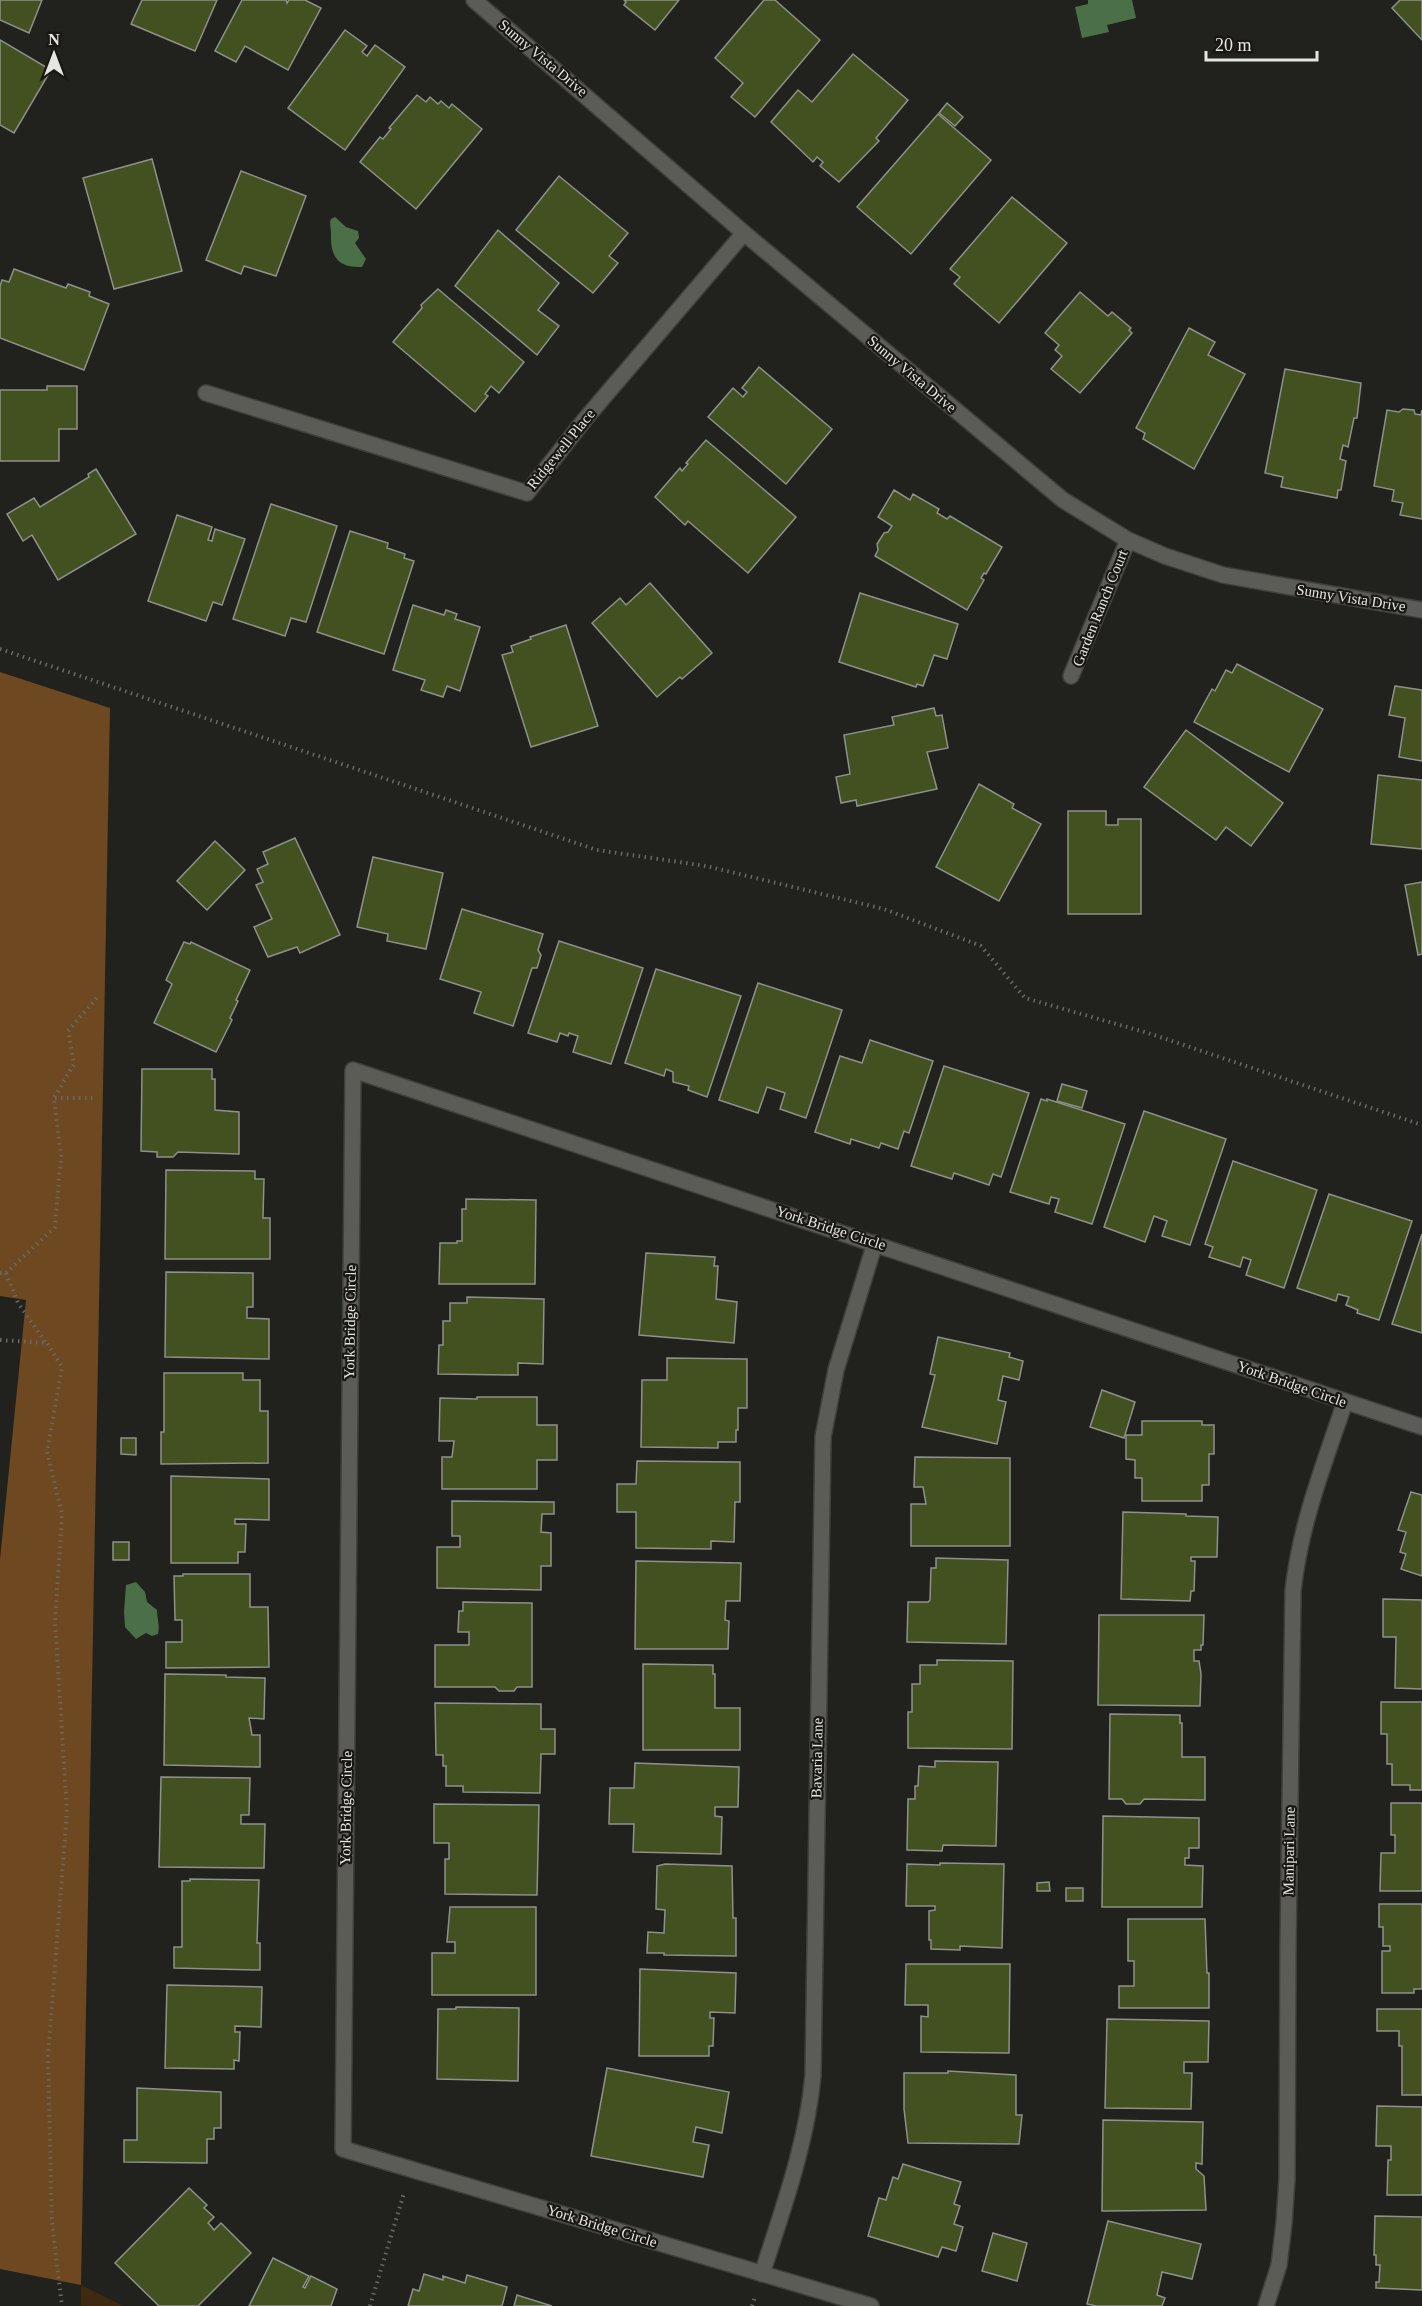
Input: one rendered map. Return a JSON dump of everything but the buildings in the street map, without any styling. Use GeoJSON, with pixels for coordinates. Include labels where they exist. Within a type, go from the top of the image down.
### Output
{"type":"FeatureCollection","features":[{"type":"Feature","properties":{"kind":"street","name":"Sunny Vista Drive"},"geometry":{"type":"LineString","coordinates":[[474,0],[744,233],[1064,500],[1128,540],[1181,562],[1240,579],[1422,610]]}},
{"type":"Feature","properties":{"kind":"street","name":"Ridgewell Place"},"geometry":{"type":"LineString","coordinates":[[206,393],[527,493],[586,418],[744,233]]}},
{"type":"Feature","properties":{"kind":"street","name":"Garden Ranch Court"},"geometry":{"type":"LineString","coordinates":[[1071,676],[1128,540]]}},
{"type":"Feature","properties":{"kind":"street","name":"York Bridge Circle"},"geometry":{"type":"LineString","coordinates":[[871,2306],[343,2149],[353,1070],[1422,1427]]}},
{"type":"Feature","properties":{"kind":"street","name":"Bavaria Lane"},"geometry":{"type":"LineString","coordinates":[[762,2274],[803,2143],[810,2108],[813,2074],[823,1437],[836,1370],[875,1243]]}},
{"type":"Feature","properties":{"kind":"street","name":"Manipari Lane"},"geometry":{"type":"LineString","coordinates":[[1266,2306],[1279,2265],[1287,2179],[1293,1591],[1297,1558],[1304,1529],[1345,1402]]}},
{"type":"Feature","properties":{"kind":"path"},"geometry":{"type":"LineString","coordinates":[[0,649],[597,850],[706,866],[884,909],[981,946],[1025,998],[1148,1033],[1422,1125]]}},
{"type":"Feature","properties":{"kind":"path"},"geometry":{"type":"LineString","coordinates":[[62,2306],[52,2223],[48,2057],[67,1811],[55,1622],[62,1514],[47,1452],[62,1367],[18,1304],[3,1274],[55,1227],[61,1156],[54,1098],[74,1064],[68,1031],[99,995]]}},
{"type":"Feature","properties":{"kind":"path"},"geometry":{"type":"LineString","coordinates":[[54,1098],[94,1098]]}},
{"type":"Feature","properties":{"kind":"path"},"geometry":{"type":"LineString","coordinates":[[0,1340],[47,1343]]}},
{"type":"Feature","properties":{"kind":"path"},"geometry":{"type":"LineString","coordinates":[[370,2306],[411,2169]]}},
{"type":"Feature","properties":{"kind":"shaded area"},"geometry":{"type":"Polygon","coordinates":[[[1088,0],[1132,0],[1136,18],[1107,25],[1109,32],[1082,38],[1075,7],[1088,4],[1088,0]]]}},
{"type":"Feature","properties":{"kind":"shaded area"},"geometry":{"type":"Polygon","coordinates":[[[335,217],[346,227],[358,231],[359,238],[355,243],[366,259],[362,267],[341,263],[334,255],[330,222],[335,217]]]}},
{"type":"Feature","properties":{"kind":"shaded area"},"geometry":{"type":"Polygon","coordinates":[[[0,672],[110,708],[81,2285],[0,2269],[0,1559],[26,1300],[0,1296],[0,672]]]}},
{"type":"Feature","properties":{"kind":"shaded area"},"geometry":{"type":"Polygon","coordinates":[[[136,1582],[145,1592],[147,1602],[157,1610],[159,1628],[158,1634],[152,1636],[146,1633],[136,1639],[125,1627],[124,1612],[126,1585],[136,1582]]]}},
{"type":"Feature","properties":{"kind":"shaded area"},"geometry":{"type":"Polygon","coordinates":[[[81,2285],[123,2306],[81,2306],[81,2285]]]}}]}
